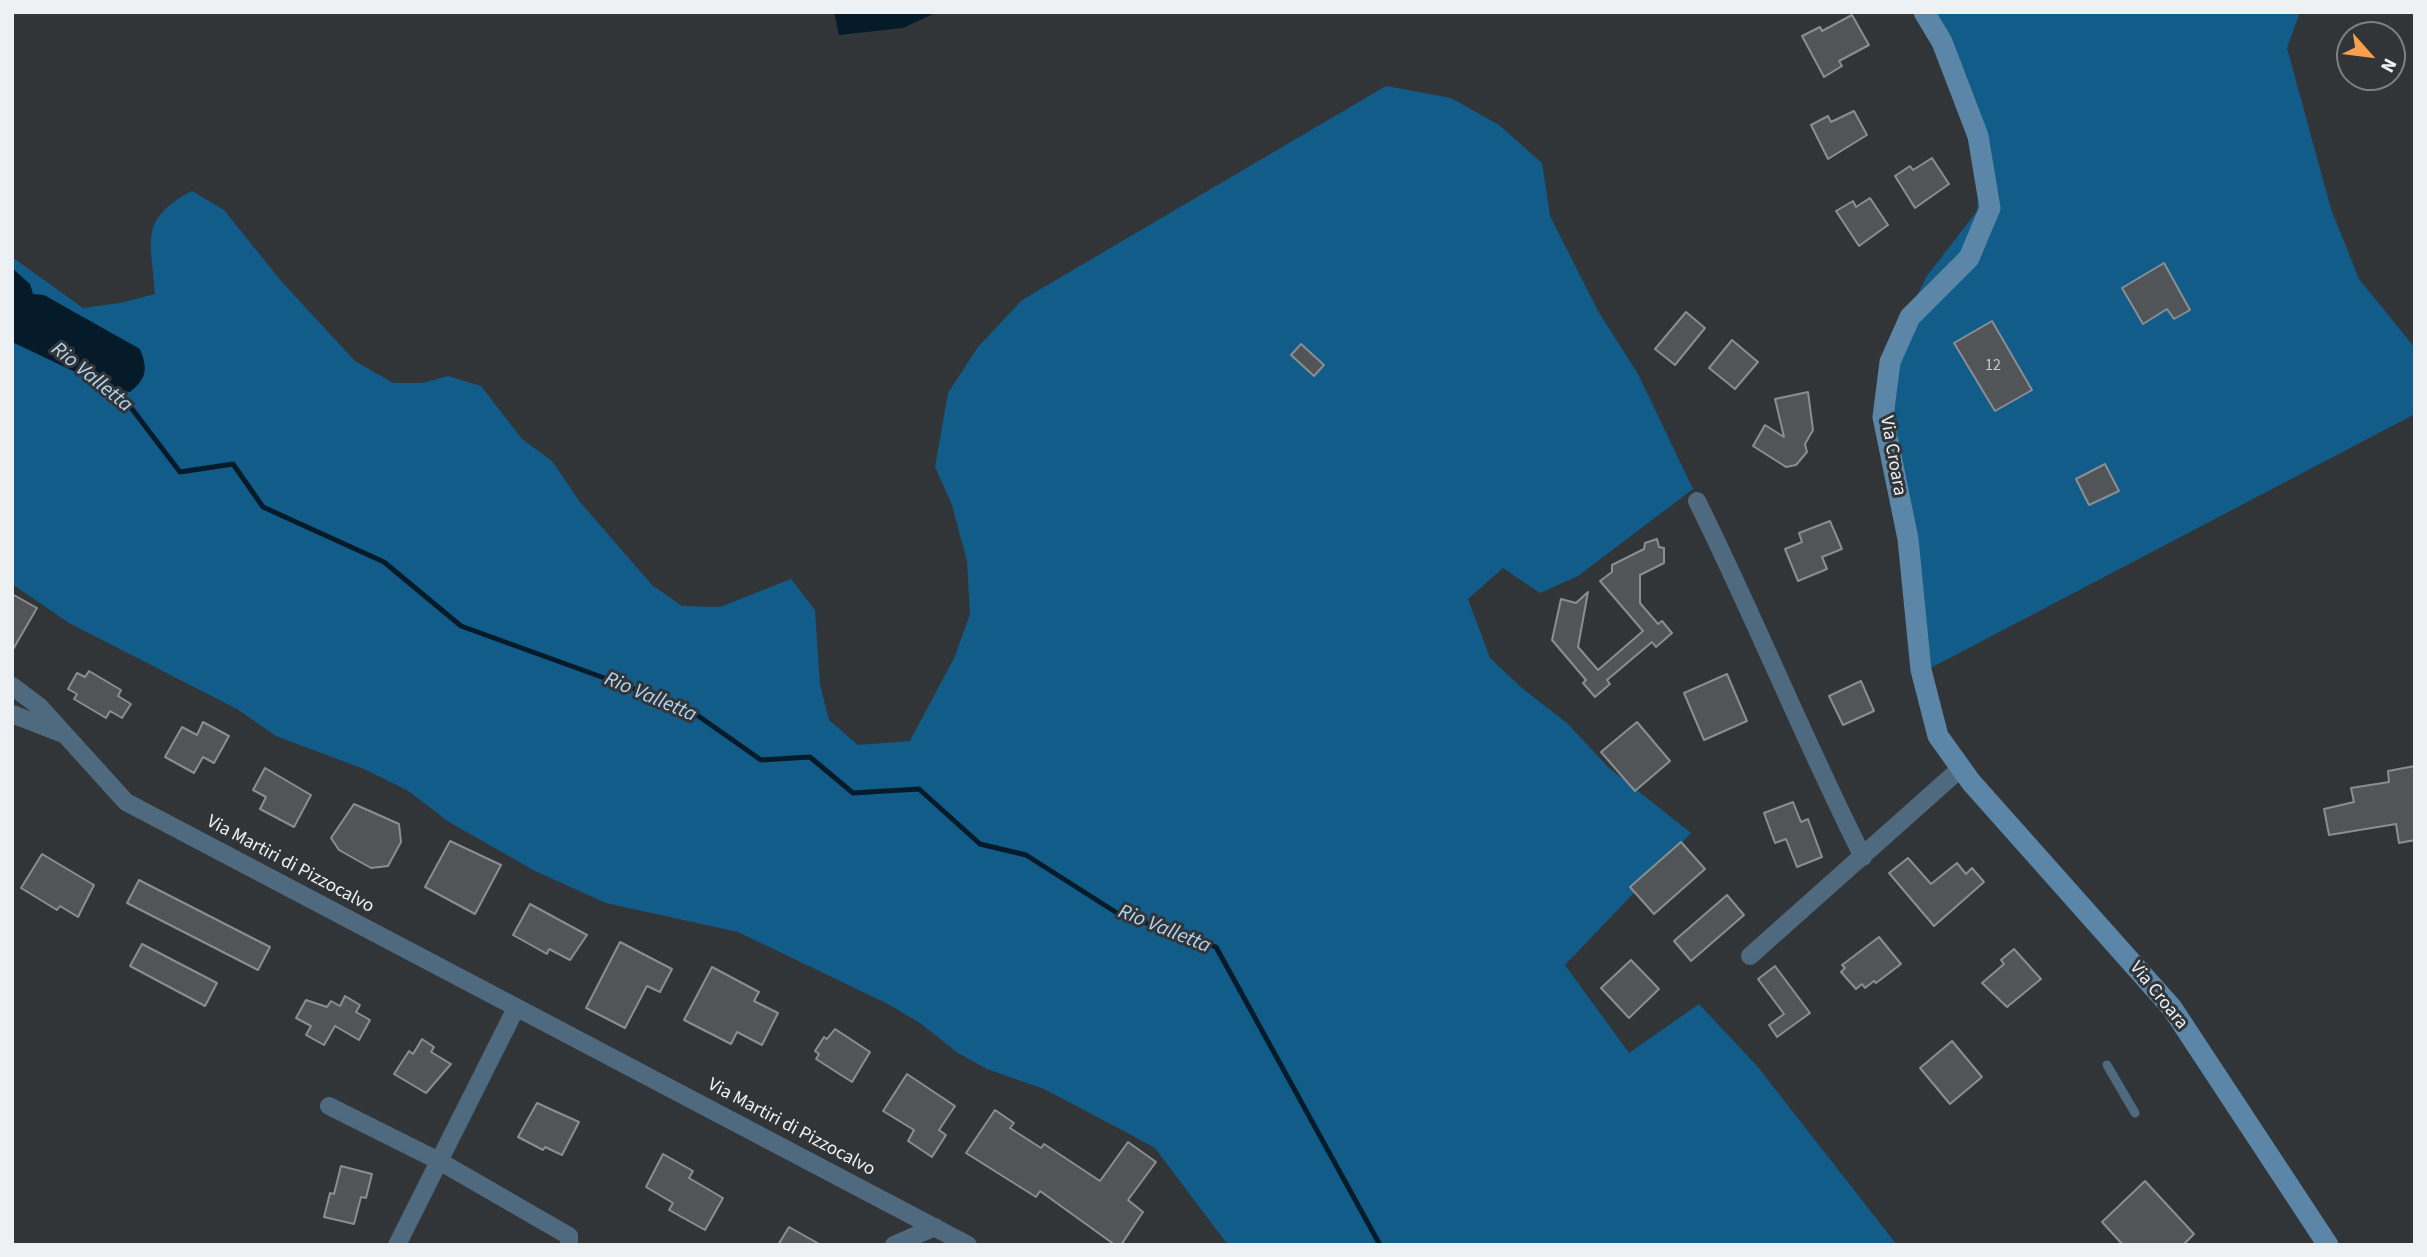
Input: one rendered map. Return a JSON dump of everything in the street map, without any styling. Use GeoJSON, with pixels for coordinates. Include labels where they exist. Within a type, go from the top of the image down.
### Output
{"type":"FeatureCollection","features":[{"type":"Feature","properties":{"kind":"street","name":"Via Croara"},"geometry":{"type":"LineString","coordinates":[[1924,12],[1942,42],[1978,136],[1990,208],[1969,258],[1910,317],[1890,362],[1883,417],[1908,539],[1921,670],[1938,736],[1961,768],[2172,1008],[2328,1245]]}},
{"type":"Feature","properties":{"kind":"street"},"geometry":{"type":"LineString","coordinates":[[1697,501],[1751,611],[1822,775],[1863,857]]}},
{"type":"Feature","properties":{"kind":"street","name":"Via Martiri di Pizzocalvo"},"geometry":{"type":"LineString","coordinates":[[12,686],[40,707],[126,802],[968,1245]]}},
{"type":"Feature","properties":{"kind":"street","name":"Via Martiri di Pizzocalvo"},"geometry":{"type":"LineString","coordinates":[[12,714],[64,734]]}},
{"type":"Feature","properties":{"kind":"street"},"geometry":{"type":"LineString","coordinates":[[1749,956],[1961,768]]}},
{"type":"Feature","properties":{"kind":"street"},"geometry":{"type":"LineString","coordinates":[[397,1245],[516,1009]]}},
{"type":"Feature","properties":{"kind":"street"},"geometry":{"type":"LineString","coordinates":[[328,1106],[439,1161],[569,1236],[569,1245]]}},
{"type":"Feature","properties":{"kind":"street"},"geometry":{"type":"LineString","coordinates":[[894,1245],[935,1227]]}},
{"type":"Feature","properties":{"kind":"lane"},"geometry":{"type":"LineString","coordinates":[[2107,1065],[2135,1113]]}},
{"type":"Feature","properties":{"kind":"shaded area"},"geometry":{"type":"Polygon","coordinates":[[[1936,12],[2300,12],[2287,48],[2331,209],[2359,279],[2415,348],[2415,414],[1923,672],[1892,413],[1890,348],[1927,276],[1977,211],[1980,170],[1936,12]]]}},
{"type":"Feature","properties":{"kind":"shaded area"},"geometry":{"type":"Polygon","coordinates":[[[1386,86],[1451,98],[1499,125],[1542,163],[1550,216],[1598,311],[1638,374],[1693,489],[1578,576],[1540,593],[1503,568],[1468,599],[1490,658],[1523,689],[1567,723],[1609,768],[1691,833],[1565,965],[1629,1053],[1699,1004],[1757,1066],[1897,1245],[1228,1245],[1155,1148],[1122,1130],[1044,1089],[987,1069],[958,1053],[920,1023],[888,1004],[738,932],[606,903],[535,871],[449,822],[407,790],[364,769],[276,736],[237,709],[69,623],[12,584],[12,257],[83,308],[120,303],[155,294],[151,246],[155,222],[174,202],[192,191],[224,210],[281,281],[355,361],[393,383],[423,383],[448,376],[481,386],[522,439],[552,461],[580,502],[652,585],[682,606],[720,607],[791,579],[815,610],[820,685],[829,720],[858,745],[910,741],[955,656],[970,614],[967,561],[952,505],[935,467],[948,393],[978,347],[1022,300],[1386,86]]]}},
{"type":"Feature","properties":{"kind":"water"},"geometry":{"type":"Polygon","coordinates":[[[834,12],[933,14],[903,28],[839,35],[834,12]]]}},
{"type":"Feature","properties":{"kind":"water"},"geometry":{"type":"Polygon","coordinates":[[[12,268],[30,284],[33,294],[44,295],[140,349],[145,368],[143,378],[136,387],[130,392],[113,390],[12,342],[12,268]]]}},
{"type":"Feature","properties":{"kind":"building"},"geometry":{"type":"Polygon","coordinates":[[[1852,15],[1869,45],[1839,61],[1842,66],[1824,77],[1802,36],[1820,27],[1822,31],[1852,15]]]}},
{"type":"Feature","properties":{"kind":"building"},"geometry":{"type":"Polygon","coordinates":[[[1854,111],[1867,135],[1828,159],[1811,125],[1828,116],[1831,122],[1854,111]]]}},
{"type":"Feature","properties":{"kind":"building"},"geometry":{"type":"Polygon","coordinates":[[[1932,158],[1949,184],[1915,208],[1895,176],[1910,166],[1913,170],[1932,158]]]}},
{"type":"Feature","properties":{"kind":"building"},"geometry":{"type":"Polygon","coordinates":[[[1870,198],[1888,225],[1859,246],[1836,211],[1853,201],[1856,207],[1870,198]]]}},
{"type":"Feature","properties":{"kind":"building"},"geometry":{"type":"Polygon","coordinates":[[[2164,263],[2190,310],[2174,319],[2167,309],[2143,324],[2122,288],[2164,263]]]}},
{"type":"Feature","properties":{"kind":"building"},"geometry":{"type":"Polygon","coordinates":[[[1686,312],[1705,328],[1675,365],[1655,349],[1686,312]]]}},
{"type":"Feature","properties":{"kind":"building"},"geometry":{"type":"Polygon","coordinates":[[[1992,321],[2032,390],[1995,411],[1954,343],[1992,321]]]}},
{"type":"Feature","properties":{"kind":"building"},"geometry":{"type":"Polygon","coordinates":[[[1732,340],[1758,362],[1735,389],[1709,368],[1732,340]]]}},
{"type":"Feature","properties":{"kind":"building"},"geometry":{"type":"Polygon","coordinates":[[[1301,344],[1324,365],[1314,376],[1291,355],[1301,344]]]}},
{"type":"Feature","properties":{"kind":"building"},"geometry":{"type":"Polygon","coordinates":[[[1808,392],[1813,430],[1805,444],[1807,452],[1796,465],[1786,467],[1753,446],[1765,425],[1784,437],[1775,399],[1808,392]]]}},
{"type":"Feature","properties":{"kind":"building"},"geometry":{"type":"Polygon","coordinates":[[[2105,464],[2119,491],[2089,505],[2076,479],[2105,464]]]}},
{"type":"Feature","properties":{"kind":"building"},"geometry":{"type":"Polygon","coordinates":[[[1830,521],[1842,549],[1822,557],[1827,569],[1798,581],[1785,549],[1802,542],[1799,533],[1830,521]]]}},
{"type":"Feature","properties":{"kind":"building"},"geometry":{"type":"Polygon","coordinates":[[[1657,539],[1659,547],[1664,548],[1664,563],[1640,575],[1640,603],[1658,624],[1662,621],[1672,633],[1656,647],[1652,642],[1607,680],[1610,684],[1595,697],[1583,683],[1586,680],[1552,640],[1561,599],[1576,603],[1588,592],[1578,647],[1598,670],[1643,631],[1600,581],[1612,572],[1612,565],[1644,549],[1645,543],[1657,539]]]}},
{"type":"Feature","properties":{"kind":"building"},"geometry":{"type":"Polygon","coordinates":[[[12,594],[37,608],[12,651],[12,594]]]}},
{"type":"Feature","properties":{"kind":"building"},"geometry":{"type":"Polygon","coordinates":[[[89,671],[121,690],[118,696],[131,704],[122,718],[110,711],[106,718],[74,699],[77,694],[68,689],[77,673],[85,677],[89,671]]]}},
{"type":"Feature","properties":{"kind":"building"},"geometry":{"type":"Polygon","coordinates":[[[1727,674],[1747,721],[1704,740],[1684,693],[1727,674]]]}},
{"type":"Feature","properties":{"kind":"building"},"geometry":{"type":"Polygon","coordinates":[[[1861,681],[1874,711],[1843,725],[1829,696],[1861,681]]]}},
{"type":"Feature","properties":{"kind":"building"},"geometry":{"type":"Polygon","coordinates":[[[203,722],[229,736],[214,763],[203,757],[194,773],[165,757],[182,727],[197,735],[203,722]]]}},
{"type":"Feature","properties":{"kind":"building"},"geometry":{"type":"Polygon","coordinates":[[[1637,722],[1670,761],[1635,791],[1601,752],[1637,722]]]}},
{"type":"Feature","properties":{"kind":"building"},"geometry":{"type":"Polygon","coordinates":[[[2415,766],[2415,840],[2399,843],[2396,824],[2329,835],[2324,809],[2354,802],[2351,788],[2389,782],[2388,771],[2415,766]]]}},
{"type":"Feature","properties":{"kind":"building"},"geometry":{"type":"Polygon","coordinates":[[[265,768],[311,795],[294,827],[260,809],[266,797],[253,790],[265,768]]]}},
{"type":"Feature","properties":{"kind":"building"},"geometry":{"type":"Polygon","coordinates":[[[1793,802],[1801,822],[1808,819],[1822,857],[1797,867],[1786,839],[1775,843],[1764,813],[1793,802]]]}},
{"type":"Feature","properties":{"kind":"building"},"geometry":{"type":"Polygon","coordinates":[[[354,804],[399,824],[401,842],[388,866],[371,868],[339,850],[331,838],[354,804]]]}},
{"type":"Feature","properties":{"kind":"building"},"geometry":{"type":"Polygon","coordinates":[[[450,841],[501,865],[475,914],[425,887],[450,841]]]}},
{"type":"Feature","properties":{"kind":"building"},"geometry":{"type":"Polygon","coordinates":[[[1681,842],[1705,869],[1654,914],[1630,887],[1681,842]]]}},
{"type":"Feature","properties":{"kind":"building"},"geometry":{"type":"Polygon","coordinates":[[[42,854],[94,885],[78,917],[60,906],[57,910],[21,888],[42,854]]]}},
{"type":"Feature","properties":{"kind":"building"},"geometry":{"type":"Polygon","coordinates":[[[1908,858],[1931,884],[1957,863],[1966,874],[1972,868],[1984,882],[1934,926],[1889,873],[1908,858]]]}},
{"type":"Feature","properties":{"kind":"building"},"geometry":{"type":"Polygon","coordinates":[[[139,880],[270,947],[258,970],[127,903],[139,880]]]}},
{"type":"Feature","properties":{"kind":"building"},"geometry":{"type":"Polygon","coordinates":[[[1727,895],[1744,915],[1691,961],[1674,941],[1727,895]]]}},
{"type":"Feature","properties":{"kind":"building"},"geometry":{"type":"Polygon","coordinates":[[[530,904],[587,935],[570,960],[549,949],[547,954],[513,935],[530,904]]]}},
{"type":"Feature","properties":{"kind":"building"},"geometry":{"type":"Polygon","coordinates":[[[1879,937],[1901,964],[1876,983],[1874,981],[1865,988],[1862,984],[1856,989],[1841,972],[1845,968],[1842,965],[1879,937]]]}},
{"type":"Feature","properties":{"kind":"building"},"geometry":{"type":"Polygon","coordinates":[[[620,942],[672,969],[660,992],[647,986],[625,1028],[586,1008],[620,942]]]}},
{"type":"Feature","properties":{"kind":"building"},"geometry":{"type":"Polygon","coordinates":[[[142,944],[217,983],[205,1006],[130,966],[142,944]]]}},
{"type":"Feature","properties":{"kind":"building"},"geometry":{"type":"Polygon","coordinates":[[[2014,949],[2041,979],[2007,1007],[1982,983],[2004,964],[2001,960],[2014,949]]]}},
{"type":"Feature","properties":{"kind":"building"},"geometry":{"type":"Polygon","coordinates":[[[1631,960],[1659,989],[1629,1018],[1601,988],[1631,960]]]}},
{"type":"Feature","properties":{"kind":"building"},"geometry":{"type":"Polygon","coordinates":[[[1775,966],[1810,1013],[1777,1037],[1769,1025],[1784,1014],[1758,979],[1775,966]]]}},
{"type":"Feature","properties":{"kind":"building"},"geometry":{"type":"Polygon","coordinates":[[[712,967],[759,992],[754,1001],[778,1013],[762,1045],[737,1032],[731,1044],[684,1020],[712,967]]]}},
{"type":"Feature","properties":{"kind":"building"},"geometry":{"type":"Polygon","coordinates":[[[345,996],[360,1005],[356,1012],[370,1020],[359,1040],[335,1026],[324,1045],[306,1035],[311,1026],[296,1018],[306,1000],[327,1007],[331,1001],[340,1006],[345,996]]]}},
{"type":"Feature","properties":{"kind":"building"},"geometry":{"type":"Polygon","coordinates":[[[835,1029],[870,1052],[852,1082],[816,1059],[819,1054],[815,1051],[824,1037],[827,1039],[835,1029]]]}},
{"type":"Feature","properties":{"kind":"building"},"geometry":{"type":"Polygon","coordinates":[[[422,1039],[434,1047],[431,1052],[451,1064],[426,1093],[394,1074],[409,1051],[413,1054],[422,1039]]]}},
{"type":"Feature","properties":{"kind":"building"},"geometry":{"type":"Polygon","coordinates":[[[1952,1041],[1982,1077],[1950,1104],[1920,1068],[1952,1041]]]}},
{"type":"Feature","properties":{"kind":"building"},"geometry":{"type":"Polygon","coordinates":[[[907,1074],[955,1106],[939,1130],[946,1135],[932,1157],[908,1141],[914,1130],[883,1111],[907,1074]]]}},
{"type":"Feature","properties":{"kind":"building"},"geometry":{"type":"Polygon","coordinates":[[[537,1103],[579,1122],[562,1155],[545,1147],[543,1150],[518,1137],[537,1103]]]}},
{"type":"Feature","properties":{"kind":"building"},"geometry":{"type":"Polygon","coordinates":[[[995,1110],[1014,1123],[1010,1128],[1041,1148],[1044,1144],[1100,1181],[1128,1142],[1156,1162],[1128,1200],[1143,1212],[1121,1245],[1115,1245],[1040,1191],[1036,1197],[966,1153],[995,1110]]]}},
{"type":"Feature","properties":{"kind":"building"},"geometry":{"type":"Polygon","coordinates":[[[663,1154],[693,1171],[689,1178],[723,1198],[705,1230],[669,1210],[673,1203],[646,1187],[663,1154]]]}},
{"type":"Feature","properties":{"kind":"building"},"geometry":{"type":"Polygon","coordinates":[[[341,1166],[372,1174],[366,1198],[361,1197],[354,1224],[324,1217],[330,1193],[334,1194],[341,1166]]]}},
{"type":"Feature","properties":{"kind":"building"},"geometry":{"type":"Polygon","coordinates":[[[2145,1181],[2194,1234],[2183,1245],[2123,1245],[2102,1222],[2145,1181]]]}},
{"type":"Feature","properties":{"kind":"building"},"geometry":{"type":"Polygon","coordinates":[[[789,1227],[821,1245],[778,1245],[789,1227]]]}},
{"type":"Feature","properties":{"kind":"waterway","name":"Rio Valletta"},"geometry":{"type":"LineString","coordinates":[[105,385],[126,401],[180,472],[233,464],[263,507],[384,562],[461,626],[687,708],[761,760],[810,757],[853,793],[919,789],[980,844],[1026,855],[1117,913],[1216,947],[1380,1245]]}}]}
